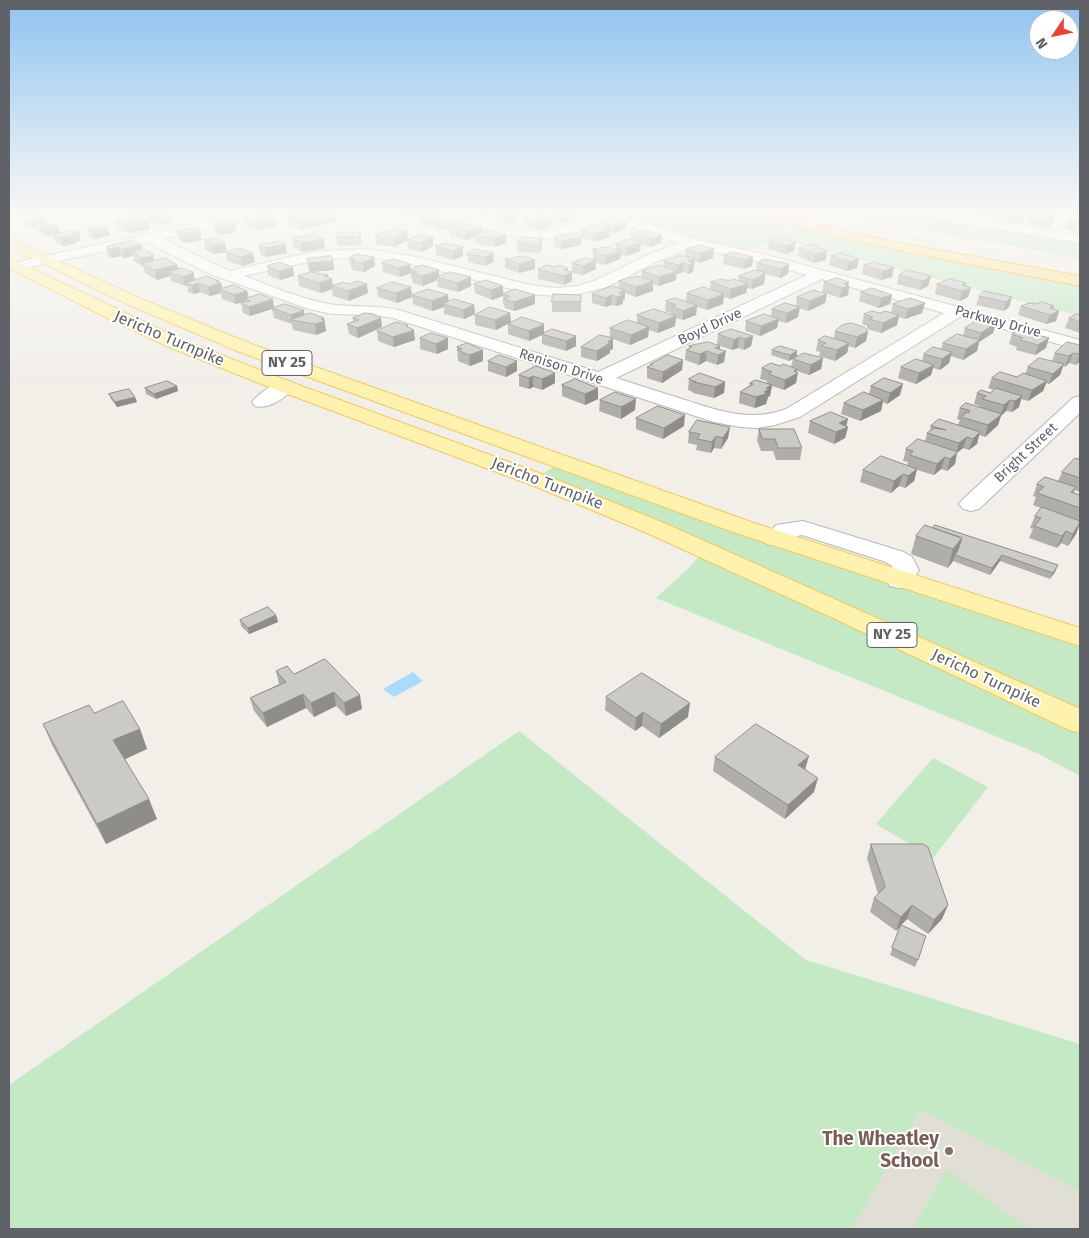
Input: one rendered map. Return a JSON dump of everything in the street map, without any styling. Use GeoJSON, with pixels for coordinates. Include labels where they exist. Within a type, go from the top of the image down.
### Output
{"type":"FeatureCollection","features":[{"type":"Feature","properties":{"kind":"highway"},"geometry":{"type":"LineString","coordinates":[[1026,271],[1080,281]]}},
{"type":"Feature","properties":{"kind":"main road","name":"Jericho Turnpike"},"geometry":{"type":"LineString","coordinates":[[26,271],[119,318],[176,343],[285,386],[509,469],[703,549],[1080,722]]}},
{"type":"Feature","properties":{"kind":"main road","name":"Jericho Turnpike"},"geometry":{"type":"LineString","coordinates":[[69,271],[134,302],[248,349],[776,539],[1080,637]]}},
{"type":"Feature","properties":{"kind":"main road"},"geometry":{"type":"LineString","coordinates":[[509,469],[536,453]]}},
{"type":"Feature","properties":{"kind":"street","name":"Renison Drive"},"geometry":{"type":"LineString","coordinates":[[214,271],[315,306],[375,310],[396,314],[720,418],[742,422],[772,421],[793,413],[959,312]]}},
{"type":"Feature","properties":{"kind":"street"},"geometry":{"type":"LineString","coordinates":[[228,276],[250,271]]}},
{"type":"Feature","properties":{"kind":"street"},"geometry":{"type":"LineString","coordinates":[[455,271],[537,291],[567,292],[602,283],[627,271]]}},
{"type":"Feature","properties":{"kind":"street","name":"Parkway Drive"},"geometry":{"type":"LineString","coordinates":[[809,271],[1080,345]]}},
{"type":"Feature","properties":{"kind":"street","name":"Boyd Drive"},"geometry":{"type":"LineString","coordinates":[[599,379],[821,274]]}},
{"type":"Feature","properties":{"kind":"street"},"geometry":{"type":"LineString","coordinates":[[262,402],[285,386]]}},
{"type":"Feature","properties":{"kind":"street","name":"Bright Street"},"geometry":{"type":"LineString","coordinates":[[971,504],[1080,402]]}},
{"type":"Feature","properties":{"kind":"shaded area","name":"The Wheatley School"},"geometry":{"type":"Polygon","coordinates":[[[921,1110],[1080,1192],[1080,1229],[852,1229],[921,1110]]]}},
{"type":"Feature","properties":{"kind":"green space"},"geometry":{"type":"Polygon","coordinates":[[[903,271],[1005,271],[1080,285],[1080,316],[903,271]]]}},
{"type":"Feature","properties":{"kind":"green space"},"geometry":{"type":"Polygon","coordinates":[[[562,462],[885,575],[1080,637],[1080,776],[1037,753],[656,598],[692,565],[703,550],[534,479],[562,462]]]}},
{"type":"Feature","properties":{"kind":"green space"},"geometry":{"type":"Polygon","coordinates":[[[519,731],[806,960],[1080,1044],[1080,1192],[921,1110],[852,1229],[9,1229],[9,1085],[519,731]]]}},
{"type":"Feature","properties":{"kind":"green space"},"geometry":{"type":"Polygon","coordinates":[[[933,758],[988,787],[933,858],[876,824],[933,758]]]}},
{"type":"Feature","properties":{"kind":"green space"},"geometry":{"type":"Polygon","coordinates":[[[946,1169],[1028,1229],[913,1229],[946,1169]]]}},
{"type":"Feature","properties":{"kind":"water"},"geometry":{"type":"Polygon","coordinates":[[[413,672],[423,681],[394,697],[383,689],[413,672]]]}},
{"type":"Feature","properties":{"kind":"building"},"geometry":{"type":"Polygon","coordinates":[[[190,271],[194,273],[183,277],[169,272],[190,271]]]}},
{"type":"Feature","properties":{"kind":"building"},"geometry":{"type":"Polygon","coordinates":[[[413,271],[437,271],[422,276],[412,273],[417,272],[413,271]]]}},
{"type":"Feature","properties":{"kind":"building"},"geometry":{"type":"Polygon","coordinates":[[[545,271],[572,272],[564,276],[545,271]]]}},
{"type":"Feature","properties":{"kind":"building"},"geometry":{"type":"Polygon","coordinates":[[[642,271],[676,271],[677,271],[659,277],[642,271]]]}},
{"type":"Feature","properties":{"kind":"building"},"geometry":{"type":"Polygon","coordinates":[[[753,271],[765,272],[762,274],[765,274],[753,280],[739,276],[753,271]]]}},
{"type":"Feature","properties":{"kind":"building"},"geometry":{"type":"Polygon","coordinates":[[[906,271],[910,271],[931,276],[923,281],[899,275],[906,271]]]}},
{"type":"Feature","properties":{"kind":"building"},"geometry":{"type":"Polygon","coordinates":[[[311,272],[328,275],[324,276],[332,279],[319,283],[298,276],[311,272]]]}},
{"type":"Feature","properties":{"kind":"building"},"geometry":{"type":"Polygon","coordinates":[[[450,272],[471,277],[457,283],[437,277],[450,272]]]}},
{"type":"Feature","properties":{"kind":"building"},"geometry":{"type":"Polygon","coordinates":[[[207,276],[221,283],[208,287],[198,283],[192,285],[186,283],[207,276]]]}},
{"type":"Feature","properties":{"kind":"building"},"geometry":{"type":"Polygon","coordinates":[[[637,276],[653,281],[636,287],[619,281],[637,276]]]}},
{"type":"Feature","properties":{"kind":"building"},"geometry":{"type":"Polygon","coordinates":[[[837,278],[849,282],[844,284],[849,286],[842,288],[824,282],[837,278]]]}},
{"type":"Feature","properties":{"kind":"building"},"geometry":{"type":"Polygon","coordinates":[[[722,279],[728,281],[734,279],[748,284],[731,289],[711,282],[722,279]]]}},
{"type":"Feature","properties":{"kind":"building"},"geometry":{"type":"Polygon","coordinates":[[[950,279],[966,283],[962,285],[971,288],[962,291],[937,284],[950,279]]]}},
{"type":"Feature","properties":{"kind":"building"},"geometry":{"type":"Polygon","coordinates":[[[486,280],[503,286],[491,290],[474,284],[486,280]]]}},
{"type":"Feature","properties":{"kind":"building"},"geometry":{"type":"Polygon","coordinates":[[[357,281],[367,284],[348,291],[332,286],[343,282],[349,284],[357,281]]]}},
{"type":"Feature","properties":{"kind":"building"},"geometry":{"type":"Polygon","coordinates":[[[392,282],[411,287],[396,293],[377,288],[392,282]]]}},
{"type":"Feature","properties":{"kind":"building"},"geometry":{"type":"Polygon","coordinates":[[[234,285],[247,291],[234,295],[220,289],[234,285]]]}},
{"type":"Feature","properties":{"kind":"building"},"geometry":{"type":"Polygon","coordinates":[[[612,286],[625,290],[619,293],[624,294],[617,297],[612,295],[606,298],[592,294],[612,286]]]}},
{"type":"Feature","properties":{"kind":"building"},"geometry":{"type":"Polygon","coordinates":[[[703,287],[724,294],[708,300],[687,293],[703,287]]]}},
{"type":"Feature","properties":{"kind":"building"},"geometry":{"type":"Polygon","coordinates":[[[872,288],[892,295],[881,298],[861,292],[872,288]]]}},
{"type":"Feature","properties":{"kind":"building"},"geometry":{"type":"Polygon","coordinates":[[[428,289],[448,295],[432,301],[412,295],[428,289]]]}},
{"type":"Feature","properties":{"kind":"building"},"geometry":{"type":"Polygon","coordinates":[[[515,289],[535,295],[514,302],[504,299],[510,296],[503,294],[515,289]]]}},
{"type":"Feature","properties":{"kind":"building"},"geometry":{"type":"Polygon","coordinates":[[[814,290],[827,294],[810,301],[797,297],[814,290]]]}},
{"type":"Feature","properties":{"kind":"building"},"geometry":{"type":"Polygon","coordinates":[[[984,291],[1012,297],[1006,302],[979,296],[984,291]]]}},
{"type":"Feature","properties":{"kind":"building"},"geometry":{"type":"Polygon","coordinates":[[[260,294],[273,299],[249,307],[241,303],[250,301],[245,299],[260,294]]]}},
{"type":"Feature","properties":{"kind":"building"},"geometry":{"type":"Polygon","coordinates":[[[553,294],[581,295],[581,302],[552,302],[553,294]]]}},
{"type":"Feature","properties":{"kind":"building"},"geometry":{"type":"Polygon","coordinates":[[[675,298],[697,305],[683,311],[671,306],[676,305],[666,301],[675,298]]]}},
{"type":"Feature","properties":{"kind":"building"},"geometry":{"type":"Polygon","coordinates":[[[910,298],[925,303],[908,309],[893,304],[910,298]]]}},
{"type":"Feature","properties":{"kind":"building"},"geometry":{"type":"Polygon","coordinates":[[[454,299],[474,305],[463,310],[443,304],[454,299]]]}},
{"type":"Feature","properties":{"kind":"building"},"geometry":{"type":"Polygon","coordinates":[[[1042,302],[1054,306],[1050,308],[1059,311],[1050,315],[1021,306],[1029,303],[1042,302]]]}},
{"type":"Feature","properties":{"kind":"building"},"geometry":{"type":"Polygon","coordinates":[[[785,303],[800,307],[787,313],[772,309],[785,303]]]}},
{"type":"Feature","properties":{"kind":"building"},"geometry":{"type":"Polygon","coordinates":[[[285,304],[304,310],[291,315],[272,308],[285,304]]]}},
{"type":"Feature","properties":{"kind":"building"},"geometry":{"type":"Polygon","coordinates":[[[490,307],[510,313],[495,320],[475,315],[490,307]]]}},
{"type":"Feature","properties":{"kind":"building"},"geometry":{"type":"Polygon","coordinates":[[[654,309],[676,316],[659,323],[637,315],[654,309]]]}},
{"type":"Feature","properties":{"kind":"building"},"geometry":{"type":"Polygon","coordinates":[[[872,311],[880,313],[885,311],[899,315],[883,323],[869,319],[873,317],[864,314],[872,311]]]}},
{"type":"Feature","properties":{"kind":"building"},"geometry":{"type":"Polygon","coordinates":[[[310,313],[324,318],[321,319],[325,321],[315,324],[291,320],[310,313]]]}},
{"type":"Feature","properties":{"kind":"building"},"geometry":{"type":"Polygon","coordinates":[[[365,313],[381,318],[357,328],[347,324],[359,320],[353,318],[365,313]]]}},
{"type":"Feature","properties":{"kind":"building"},"geometry":{"type":"Polygon","coordinates":[[[764,314],[779,319],[761,326],[746,321],[764,314]]]}},
{"type":"Feature","properties":{"kind":"building"},"geometry":{"type":"Polygon","coordinates":[[[1077,314],[1080,315],[1080,322],[1069,318],[1077,314]]]}},
{"type":"Feature","properties":{"kind":"building"},"geometry":{"type":"Polygon","coordinates":[[[522,317],[544,324],[529,331],[508,324],[522,317]]]}},
{"type":"Feature","properties":{"kind":"building"},"geometry":{"type":"Polygon","coordinates":[[[980,319],[996,323],[981,333],[965,328],[980,319]]]}},
{"type":"Feature","properties":{"kind":"building"},"geometry":{"type":"Polygon","coordinates":[[[628,320],[649,327],[631,335],[610,328],[628,320]]]}},
{"type":"Feature","properties":{"kind":"building"},"geometry":{"type":"Polygon","coordinates":[[[396,322],[408,325],[406,326],[414,330],[393,337],[377,331],[396,322]]]}},
{"type":"Feature","properties":{"kind":"building"},"geometry":{"type":"Polygon","coordinates":[[[851,323],[864,327],[868,331],[857,337],[835,331],[842,325],[851,323]]]}},
{"type":"Feature","properties":{"kind":"building"},"geometry":{"type":"Polygon","coordinates":[[[552,329],[576,336],[566,341],[542,334],[552,329]]]}},
{"type":"Feature","properties":{"kind":"building"},"geometry":{"type":"Polygon","coordinates":[[[731,329],[753,336],[745,339],[739,337],[734,340],[718,334],[731,329]]]}},
{"type":"Feature","properties":{"kind":"building"},"geometry":{"type":"Polygon","coordinates":[[[1019,330],[1049,338],[1038,345],[1020,340],[1023,338],[1012,334],[1019,330]]]}},
{"type":"Feature","properties":{"kind":"building"},"geometry":{"type":"Polygon","coordinates":[[[431,333],[448,338],[436,344],[420,338],[431,333]]]}},
{"type":"Feature","properties":{"kind":"building"},"geometry":{"type":"Polygon","coordinates":[[[957,334],[980,340],[966,349],[943,343],[957,334]]]}},
{"type":"Feature","properties":{"kind":"building"},"geometry":{"type":"Polygon","coordinates":[[[600,335],[613,338],[608,342],[610,343],[597,351],[581,347],[600,335]]]}},
{"type":"Feature","properties":{"kind":"building"},"geometry":{"type":"Polygon","coordinates":[[[825,336],[849,343],[837,350],[821,346],[826,343],[818,340],[825,336]]]}},
{"type":"Feature","properties":{"kind":"building"},"geometry":{"type":"Polygon","coordinates":[[[708,342],[720,346],[715,348],[726,351],[718,355],[707,351],[700,354],[686,350],[692,347],[689,346],[708,342]]]}},
{"type":"Feature","properties":{"kind":"building"},"geometry":{"type":"Polygon","coordinates":[[[1067,342],[1080,345],[1080,354],[1073,353],[1069,356],[1055,353],[1067,342]]]}},
{"type":"Feature","properties":{"kind":"building"},"geometry":{"type":"Polygon","coordinates":[[[467,343],[483,350],[469,355],[457,350],[462,349],[457,347],[467,343]]]}},
{"type":"Feature","properties":{"kind":"building"},"geometry":{"type":"Polygon","coordinates":[[[780,346],[797,351],[790,355],[772,350],[780,346]]]}},
{"type":"Feature","properties":{"kind":"building"},"geometry":{"type":"Polygon","coordinates":[[[933,347],[952,352],[942,359],[924,354],[933,347]]]}},
{"type":"Feature","properties":{"kind":"building"},"geometry":{"type":"Polygon","coordinates":[[[804,353],[823,358],[811,365],[793,359],[804,353]]]}},
{"type":"Feature","properties":{"kind":"building"},"geometry":{"type":"Polygon","coordinates":[[[499,355],[517,361],[506,367],[488,361],[499,355]]]}},
{"type":"Feature","properties":{"kind":"building"},"geometry":{"type":"Polygon","coordinates":[[[668,355],[683,360],[663,372],[647,367],[653,364],[651,364],[668,355]]]}},
{"type":"Feature","properties":{"kind":"building"},"geometry":{"type":"Polygon","coordinates":[[[1039,358],[1064,364],[1053,374],[1028,367],[1039,358]]]}},
{"type":"Feature","properties":{"kind":"building"},"geometry":{"type":"Polygon","coordinates":[[[916,359],[934,365],[919,373],[901,367],[916,359]]]}},
{"type":"Feature","properties":{"kind":"building"},"geometry":{"type":"Polygon","coordinates":[[[771,363],[780,366],[783,364],[797,369],[794,371],[798,373],[785,380],[768,374],[772,372],[762,368],[771,363]]]}},
{"type":"Feature","properties":{"kind":"building"},"geometry":{"type":"Polygon","coordinates":[[[536,366],[555,373],[542,379],[519,375],[536,366]]]}},
{"type":"Feature","properties":{"kind":"building"},"geometry":{"type":"Polygon","coordinates":[[[1000,372],[1017,377],[1023,373],[1047,381],[1032,390],[992,378],[1000,372]]]}},
{"type":"Feature","properties":{"kind":"building"},"geometry":{"type":"Polygon","coordinates":[[[700,373],[725,382],[715,387],[689,379],[700,373]]]}},
{"type":"Feature","properties":{"kind":"building"},"geometry":{"type":"Polygon","coordinates":[[[884,378],[903,384],[890,393],[871,386],[884,378]]]}},
{"type":"Feature","properties":{"kind":"building"},"geometry":{"type":"Polygon","coordinates":[[[575,379],[598,388],[585,394],[562,385],[575,379]]]}},
{"type":"Feature","properties":{"kind":"building"},"geometry":{"type":"Polygon","coordinates":[[[756,380],[772,385],[766,388],[769,389],[764,392],[768,393],[756,397],[740,392],[753,384],[750,383],[756,380]]]}},
{"type":"Feature","properties":{"kind":"building"},"geometry":{"type":"Polygon","coordinates":[[[167,381],[177,386],[154,394],[145,388],[167,381]]]}},
{"type":"Feature","properties":{"kind":"building"},"geometry":{"type":"Polygon","coordinates":[[[996,388],[1022,396],[1015,401],[1010,400],[1004,405],[982,399],[986,396],[977,393],[981,390],[990,393],[996,388]]]}},
{"type":"Feature","properties":{"kind":"building"},"geometry":{"type":"Polygon","coordinates":[[[129,389],[135,397],[115,402],[109,394],[129,389]]]}},
{"type":"Feature","properties":{"kind":"building"},"geometry":{"type":"Polygon","coordinates":[[[615,392],[636,399],[621,407],[600,400],[615,392]]]}},
{"type":"Feature","properties":{"kind":"building"},"geometry":{"type":"Polygon","coordinates":[[[864,392],[883,400],[863,410],[844,403],[864,392]]]}},
{"type":"Feature","properties":{"kind":"building"},"geometry":{"type":"Polygon","coordinates":[[[966,403],[1002,414],[988,425],[961,417],[967,412],[969,413],[969,410],[960,408],[966,403]]]}},
{"type":"Feature","properties":{"kind":"building"},"geometry":{"type":"Polygon","coordinates":[[[658,406],[685,415],[664,428],[636,418],[658,406]]]}},
{"type":"Feature","properties":{"kind":"building"},"geometry":{"type":"Polygon","coordinates":[[[831,412],[848,419],[839,423],[848,427],[836,432],[810,421],[831,412]]]}},
{"type":"Feature","properties":{"kind":"building"},"geometry":{"type":"Polygon","coordinates":[[[939,419],[980,432],[973,439],[967,437],[959,443],[927,433],[934,428],[946,430],[931,426],[939,419]]]}},
{"type":"Feature","properties":{"kind":"building"},"geometry":{"type":"Polygon","coordinates":[[[697,420],[730,427],[723,438],[716,436],[712,442],[697,439],[700,434],[689,432],[697,420]]]}},
{"type":"Feature","properties":{"kind":"building"},"geometry":{"type":"Polygon","coordinates":[[[759,429],[794,429],[802,448],[778,448],[775,439],[763,439],[759,429]]]}},
{"type":"Feature","properties":{"kind":"building"},"geometry":{"type":"Polygon","coordinates":[[[918,439],[958,452],[950,459],[945,457],[937,464],[910,455],[913,451],[906,449],[918,439]]]}},
{"type":"Feature","properties":{"kind":"building"},"geometry":{"type":"Polygon","coordinates":[[[881,456],[917,469],[908,476],[903,474],[894,481],[863,470],[881,456]]]}},
{"type":"Feature","properties":{"kind":"building"},"geometry":{"type":"Polygon","coordinates":[[[1075,458],[1080,460],[1080,478],[1062,472],[1075,458]]]}},
{"type":"Feature","properties":{"kind":"building"},"geometry":{"type":"Polygon","coordinates":[[[1045,477],[1076,487],[1071,492],[1080,495],[1080,508],[1037,493],[1044,487],[1037,484],[1045,477]]]}},
{"type":"Feature","properties":{"kind":"building"},"geometry":{"type":"Polygon","coordinates":[[[1042,507],[1080,521],[1073,534],[1066,531],[1062,536],[1034,526],[1041,518],[1035,516],[1042,507]]]}},
{"type":"Feature","properties":{"kind":"building"},"geometry":{"type":"Polygon","coordinates":[[[925,525],[962,538],[953,549],[916,536],[925,525]]]}},
{"type":"Feature","properties":{"kind":"building"},"geometry":{"type":"Polygon","coordinates":[[[935,525],[1058,565],[1053,573],[1002,555],[992,568],[955,555],[962,538],[933,528],[935,525]]]}},
{"type":"Feature","properties":{"kind":"building"},"geometry":{"type":"Polygon","coordinates":[[[268,607],[276,615],[248,628],[240,620],[268,607]]]}},
{"type":"Feature","properties":{"kind":"building"},"geometry":{"type":"Polygon","coordinates":[[[325,659],[360,695],[344,703],[334,692],[311,703],[303,694],[263,713],[250,698],[286,682],[276,671],[287,666],[294,674],[325,659]]]}},
{"type":"Feature","properties":{"kind":"building"},"geometry":{"type":"Polygon","coordinates":[[[642,673],[690,703],[661,724],[643,712],[636,718],[606,697],[642,673]]]}},
{"type":"Feature","properties":{"kind":"building"},"geometry":{"type":"Polygon","coordinates":[[[123,701],[140,729],[113,740],[149,799],[97,824],[43,724],[89,705],[94,713],[123,701]]]}},
{"type":"Feature","properties":{"kind":"building"},"geometry":{"type":"Polygon","coordinates":[[[756,724],[809,756],[798,765],[818,778],[788,805],[715,757],[756,724]]]}},
{"type":"Feature","properties":{"kind":"building"},"geometry":{"type":"Polygon","coordinates":[[[871,844],[923,844],[928,847],[948,905],[934,920],[912,905],[901,917],[874,898],[885,887],[871,844]]]}},
{"type":"Feature","properties":{"kind":"building"},"geometry":{"type":"Polygon","coordinates":[[[901,925],[926,936],[918,960],[892,948],[901,925]]]}},
{"type":"Feature","properties":{"kind":"place","name":"The Wheatley School"},"geometry":{"type":"Point","coordinates":[949,1151]}}]}
